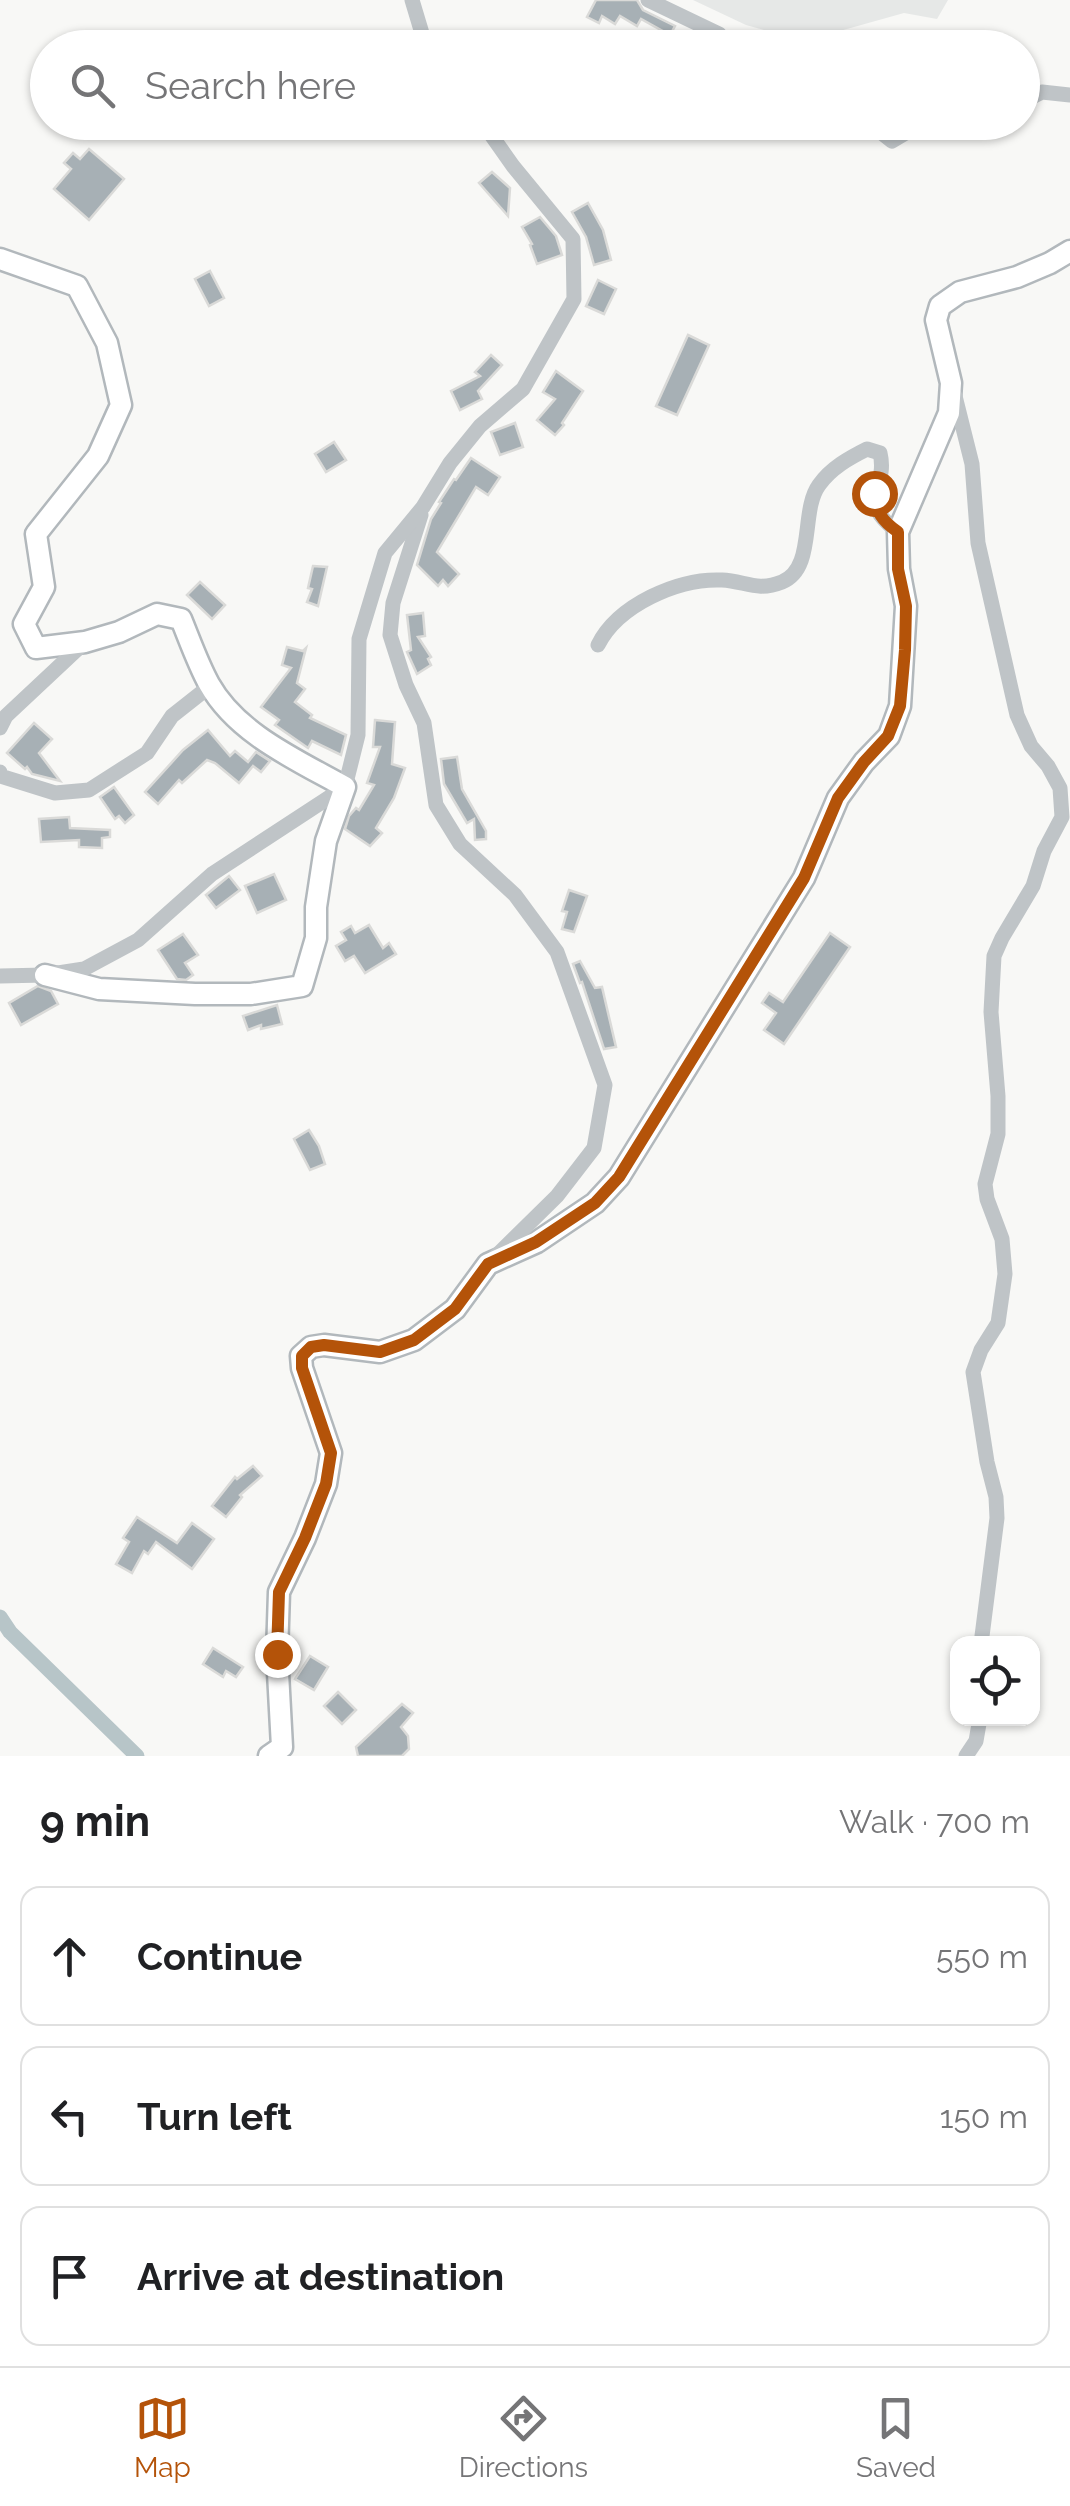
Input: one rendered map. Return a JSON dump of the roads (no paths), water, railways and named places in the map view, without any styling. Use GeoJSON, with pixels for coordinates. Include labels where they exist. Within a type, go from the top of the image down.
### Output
{"type":"FeatureCollection","features":[{"type":"Feature","properties":{"kind":"street"},"geometry":{"type":"LineString","coordinates":[[412,0],[421,30]]}},
{"type":"Feature","properties":{"kind":"street"},"geometry":{"type":"LineString","coordinates":[[648,0],[711,30]]}},
{"type":"Feature","properties":{"kind":"street"},"geometry":{"type":"LineString","coordinates":[[1040,93],[1070,95]]}},
{"type":"Feature","properties":{"kind":"street"},"geometry":{"type":"LineString","coordinates":[[44,975],[98,989],[195,994],[251,994],[302,986],[316,938],[316,907],[326,842],[358,735],[358,638],[385,552],[423,507],[480,426],[522,389],[574,299],[573,239],[495,140]]}},
{"type":"Feature","properties":{"kind":"street"},"geometry":{"type":"LineString","coordinates":[[982,1636],[997,1518],[973,1372],[998,1323],[1005,1274],[1002,1239],[987,1199],[986,1184],[998,1134],[992,1012],[994,956],[1033,886],[1044,852],[1062,817],[1060,788],[1031,746],[1017,715],[978,543],[972,464],[936,320],[940,306],[960,292],[1018,276],[1070,251]]}},
{"type":"Feature","properties":{"kind":"street"},"geometry":{"type":"LineString","coordinates":[[0,259],[77,286],[108,344],[121,405],[98,456],[36,534],[44,587],[24,624],[36,648],[85,642],[120,632],[157,614],[181,619],[210,686],[237,721],[345,787]]}},
{"type":"Feature","properties":{"kind":"street"},"geometry":{"type":"LineString","coordinates":[[488,1264],[536,1242],[595,1203],[619,1177],[804,878],[838,798],[888,736],[900,706],[905,650],[906,606],[898,569],[898,532],[948,413],[951,382]]}},
{"type":"Feature","properties":{"kind":"street"},"geometry":{"type":"LineString","coordinates":[[598,645],[629,610],[672,587],[724,580],[754,587],[781,582],[795,574],[816,488],[843,461],[867,449],[880,453],[882,462],[874,493],[876,510],[898,532]]}},
{"type":"Feature","properties":{"kind":"street"},"geometry":{"type":"LineString","coordinates":[[280,1753],[279,1592],[326,1484],[331,1453],[302,1368],[302,1356],[311,1347],[324,1345],[380,1352],[414,1340],[455,1309],[488,1264],[556,1196],[594,1148],[604,1084],[557,952],[516,895],[460,844],[436,805],[424,723],[390,636],[393,604],[423,507]]}},
{"type":"Feature","properties":{"kind":"street"},"geometry":{"type":"LineString","coordinates":[[0,728],[6,716],[85,642]]}},
{"type":"Feature","properties":{"kind":"street"},"geometry":{"type":"LineString","coordinates":[[0,772],[0,776],[54,793],[89,790],[147,753],[172,716],[210,686]]}},
{"type":"Feature","properties":{"kind":"street"},"geometry":{"type":"LineString","coordinates":[[0,976],[84,969],[138,940],[212,874],[345,787]]}},
{"type":"Feature","properties":{"kind":"street"},"geometry":{"type":"LineString","coordinates":[[966,1756],[976,1741],[979,1726]]}},
{"type":"Feature","properties":{"kind":"waterway"},"geometry":{"type":"LineString","coordinates":[[0,1617],[10,1632],[137,1756]]}}]}
